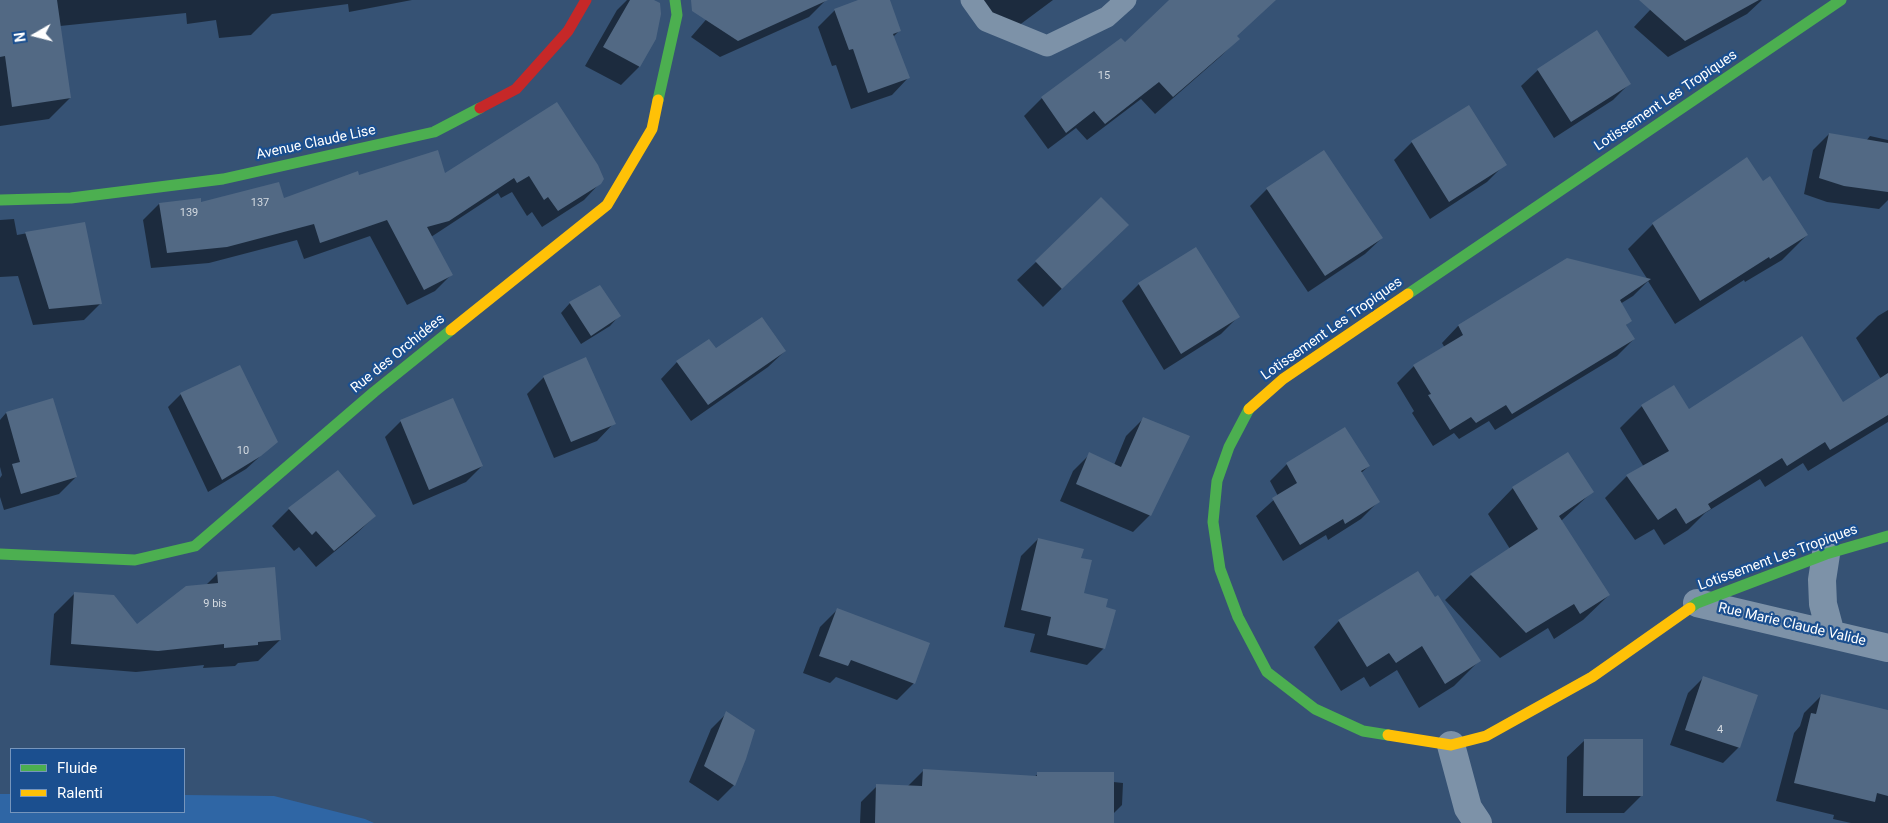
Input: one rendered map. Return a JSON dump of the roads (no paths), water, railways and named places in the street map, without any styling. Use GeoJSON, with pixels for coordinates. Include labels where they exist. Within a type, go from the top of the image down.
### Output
{"type":"FeatureCollection","features":[{"type":"Feature","properties":{"kind":"street","name":"Avenue Claude Lise"},"geometry":{"type":"LineString","coordinates":[[0,200],[71,198],[223,179],[434,132],[516,89],[568,30],[586,0]]}},
{"type":"Feature","properties":{"kind":"street","name":"Rue des Orchidées"},"geometry":{"type":"LineString","coordinates":[[0,554],[136,560],[195,546],[374,392],[607,205],[652,129],[677,15],[675,0]]}},
{"type":"Feature","properties":{"kind":"street","name":"Lotissement Les Tropiques"},"geometry":{"type":"LineString","coordinates":[[1841,0],[1283,379],[1248,410],[1230,446],[1217,481],[1213,522],[1220,569],[1238,617],[1267,672],[1315,709],[1363,731],[1451,746],[1486,736],[1592,677],[1697,603],[1826,554],[1888,536]]}},
{"type":"Feature","properties":{"kind":"street"},"geometry":{"type":"LineString","coordinates":[[1826,554],[1822,580],[1823,604],[1831,634]]}},
{"type":"Feature","properties":{"kind":"street","name":"Rue Marie Claude Valide"},"geometry":{"type":"LineString","coordinates":[[1697,603],[1888,648]]}},
{"type":"Feature","properties":{"kind":"street"},"geometry":{"type":"LineString","coordinates":[[1451,746],[1468,808],[1478,823]]}},
{"type":"Feature","properties":{"kind":"lane"},"geometry":{"type":"LineString","coordinates":[[971,0],[986,21],[1047,46],[1106,17],[1126,0]]}}]}
